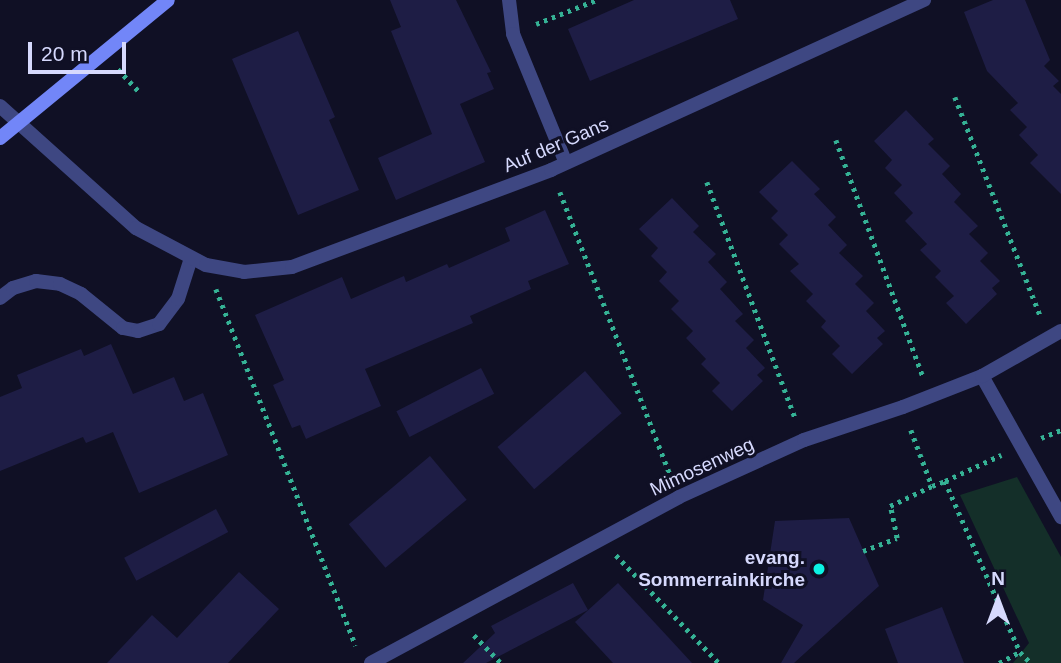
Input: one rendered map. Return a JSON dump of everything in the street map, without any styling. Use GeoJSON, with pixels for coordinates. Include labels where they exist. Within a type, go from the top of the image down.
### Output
{"type":"FeatureCollection","features":[{"type":"Feature","properties":{"kind":"main road"},"geometry":{"type":"LineString","coordinates":[[0,138],[167,0]]}},
{"type":"Feature","properties":{"kind":"street"},"geometry":{"type":"LineString","coordinates":[[509,0],[513,34],[566,163]]}},
{"type":"Feature","properties":{"kind":"street","name":"Auf der Gans"},"geometry":{"type":"LineString","coordinates":[[0,106],[136,228],[206,265],[244,272],[292,267],[551,170],[923,0]]}},
{"type":"Feature","properties":{"kind":"street"},"geometry":{"type":"LineString","coordinates":[[0,298],[13,288],[36,281],[60,284],[80,294],[123,328],[138,331],[159,324],[178,299],[191,258]]}},
{"type":"Feature","properties":{"kind":"street","name":"Mimosenweg"},"geometry":{"type":"LineString","coordinates":[[366,660],[457,616],[679,497],[804,440],[903,407],[982,376],[1054,333]]}},
{"type":"Feature","properties":{"kind":"street"},"geometry":{"type":"LineString","coordinates":[[982,376],[1061,517]]}},
{"type":"Feature","properties":{"kind":"path"},"geometry":{"type":"LineString","coordinates":[[513,34],[596,0]]}},
{"type":"Feature","properties":{"kind":"path"},"geometry":{"type":"LineString","coordinates":[[104,53],[140,93]]}},
{"type":"Feature","properties":{"kind":"path"},"geometry":{"type":"LineString","coordinates":[[955,97],[1054,333]]}},
{"type":"Feature","properties":{"kind":"path"},"geometry":{"type":"LineString","coordinates":[[836,140],[930,397]]}},
{"type":"Feature","properties":{"kind":"path"},"geometry":{"type":"LineString","coordinates":[[551,170],[679,497]]}},
{"type":"Feature","properties":{"kind":"path"},"geometry":{"type":"LineString","coordinates":[[707,182],[804,440]]}},
{"type":"Feature","properties":{"kind":"path"},"geometry":{"type":"LineString","coordinates":[[206,265],[366,660]]}},
{"type":"Feature","properties":{"kind":"path"},"geometry":{"type":"LineString","coordinates":[[903,407],[932,486]]}},
{"type":"Feature","properties":{"kind":"path"},"geometry":{"type":"LineString","coordinates":[[863,551],[898,538],[890,506],[945,481],[1020,652],[1031,663]]}},
{"type":"Feature","properties":{"kind":"path"},"geometry":{"type":"LineString","coordinates":[[601,539],[719,663]]}},
{"type":"Feature","properties":{"kind":"path"},"geometry":{"type":"LineString","coordinates":[[457,616],[501,663]]}},
{"type":"Feature","properties":{"kind":"path"},"geometry":{"type":"LineString","coordinates":[[999,663],[1020,652]]}},
{"type":"Feature","properties":{"kind":"green space"},"geometry":{"type":"Polygon","coordinates":[[[1017,477],[1061,557],[1061,663],[1013,663],[1029,643],[960,495],[1017,477]]]}},
{"type":"Feature","properties":{"kind":"building"},"geometry":{"type":"Polygon","coordinates":[[[390,0],[456,0],[491,72],[487,73],[494,89],[460,104],[485,162],[396,200],[378,158],[432,134],[391,31],[401,27],[390,0]]]}},
{"type":"Feature","properties":{"kind":"building"},"geometry":{"type":"Polygon","coordinates":[[[634,0],[730,0],[738,19],[590,81],[568,29],[634,0]]]}},
{"type":"Feature","properties":{"kind":"building"},"geometry":{"type":"Polygon","coordinates":[[[993,0],[1025,0],[1050,60],[1044,66],[1059,81],[1053,86],[1061,94],[1061,194],[1030,163],[1038,155],[1019,135],[1027,127],[1010,110],[1018,103],[987,71],[964,12],[993,0]]]}},
{"type":"Feature","properties":{"kind":"building"},"geometry":{"type":"Polygon","coordinates":[[[298,31],[335,117],[329,120],[359,190],[298,215],[232,59],[298,31]]]}},
{"type":"Feature","properties":{"kind":"building"},"geometry":{"type":"Polygon","coordinates":[[[906,110],[934,139],[928,144],[950,166],[942,174],[961,194],[954,202],[978,226],[969,234],[988,253],[980,261],[1000,281],[992,288],[997,294],[966,324],[946,303],[954,296],[935,277],[941,271],[920,250],[927,244],[905,221],[913,213],[894,193],[902,185],[885,168],[892,160],[874,141],[906,110]]]}},
{"type":"Feature","properties":{"kind":"building"},"geometry":{"type":"Polygon","coordinates":[[[792,161],[820,189],[814,194],[836,217],[828,225],[847,245],[839,253],[863,276],[855,284],[874,303],[866,311],[885,331],[877,338],[883,344],[852,374],[832,354],[840,346],[821,327],[826,321],[806,301],[813,294],[790,271],[799,264],[779,244],[788,235],[771,218],[778,211],[759,192],[792,161]]]}},
{"type":"Feature","properties":{"kind":"building"},"geometry":{"type":"Polygon","coordinates":[[[672,198],[699,226],[693,232],[716,254],[708,262],[727,282],[720,289],[743,314],[735,321],[754,340],[746,348],[765,368],[757,375],[763,381],[732,411],[712,391],[720,383],[701,364],[706,359],[686,338],[693,331],[671,309],[679,301],[659,281],[667,272],[651,256],[658,248],[639,229],[672,198]]]}},
{"type":"Feature","properties":{"kind":"building"},"geometry":{"type":"Polygon","coordinates":[[[545,210],[569,264],[528,281],[531,289],[470,316],[473,323],[365,369],[381,406],[306,439],[300,425],[292,428],[273,385],[284,380],[255,315],[342,277],[351,299],[404,276],[406,282],[447,264],[449,268],[510,241],[505,228],[545,210]]]}},
{"type":"Feature","properties":{"kind":"building"},"geometry":{"type":"Polygon","coordinates":[[[111,344],[133,394],[174,377],[184,401],[203,393],[228,455],[139,493],[113,432],[86,443],[83,437],[0,471],[0,397],[22,388],[17,375],[81,349],[84,356],[111,344]]]}},
{"type":"Feature","properties":{"kind":"building"},"geometry":{"type":"Polygon","coordinates":[[[481,368],[494,394],[410,437],[396,411],[481,368]]]}},
{"type":"Feature","properties":{"kind":"building"},"geometry":{"type":"Polygon","coordinates":[[[585,371],[622,413],[534,489],[497,447],[585,371]]]}},
{"type":"Feature","properties":{"kind":"building"},"geometry":{"type":"Polygon","coordinates":[[[430,456],[467,500],[385,568],[349,524],[430,456]]]}},
{"type":"Feature","properties":{"kind":"building"},"geometry":{"type":"Polygon","coordinates":[[[216,509],[228,532],[136,581],[124,558],[216,509]]]}},
{"type":"Feature","properties":{"kind":"building","name":"evang. Sommerrainkirche"},"geometry":{"type":"Polygon","coordinates":[[[849,518],[879,586],[794,663],[781,663],[803,625],[763,600],[775,521],[849,518]]]}},
{"type":"Feature","properties":{"kind":"building"},"geometry":{"type":"Polygon","coordinates":[[[239,572],[279,609],[228,663],[107,663],[152,615],[177,638],[239,572]]]}},
{"type":"Feature","properties":{"kind":"building"},"geometry":{"type":"Polygon","coordinates":[[[573,583],[588,610],[486,663],[463,663],[495,633],[491,626],[573,583]]]}},
{"type":"Feature","properties":{"kind":"building"},"geometry":{"type":"Polygon","coordinates":[[[618,583],[692,663],[613,663],[575,622],[618,583]]]}},
{"type":"Feature","properties":{"kind":"building"},"geometry":{"type":"Polygon","coordinates":[[[942,607],[964,663],[898,663],[885,629],[942,607]]]}},
{"type":"Feature","properties":{"kind":"place","name":"evang. Sommerrainkirche"},"geometry":{"type":"Point","coordinates":[819,569]}}]}
